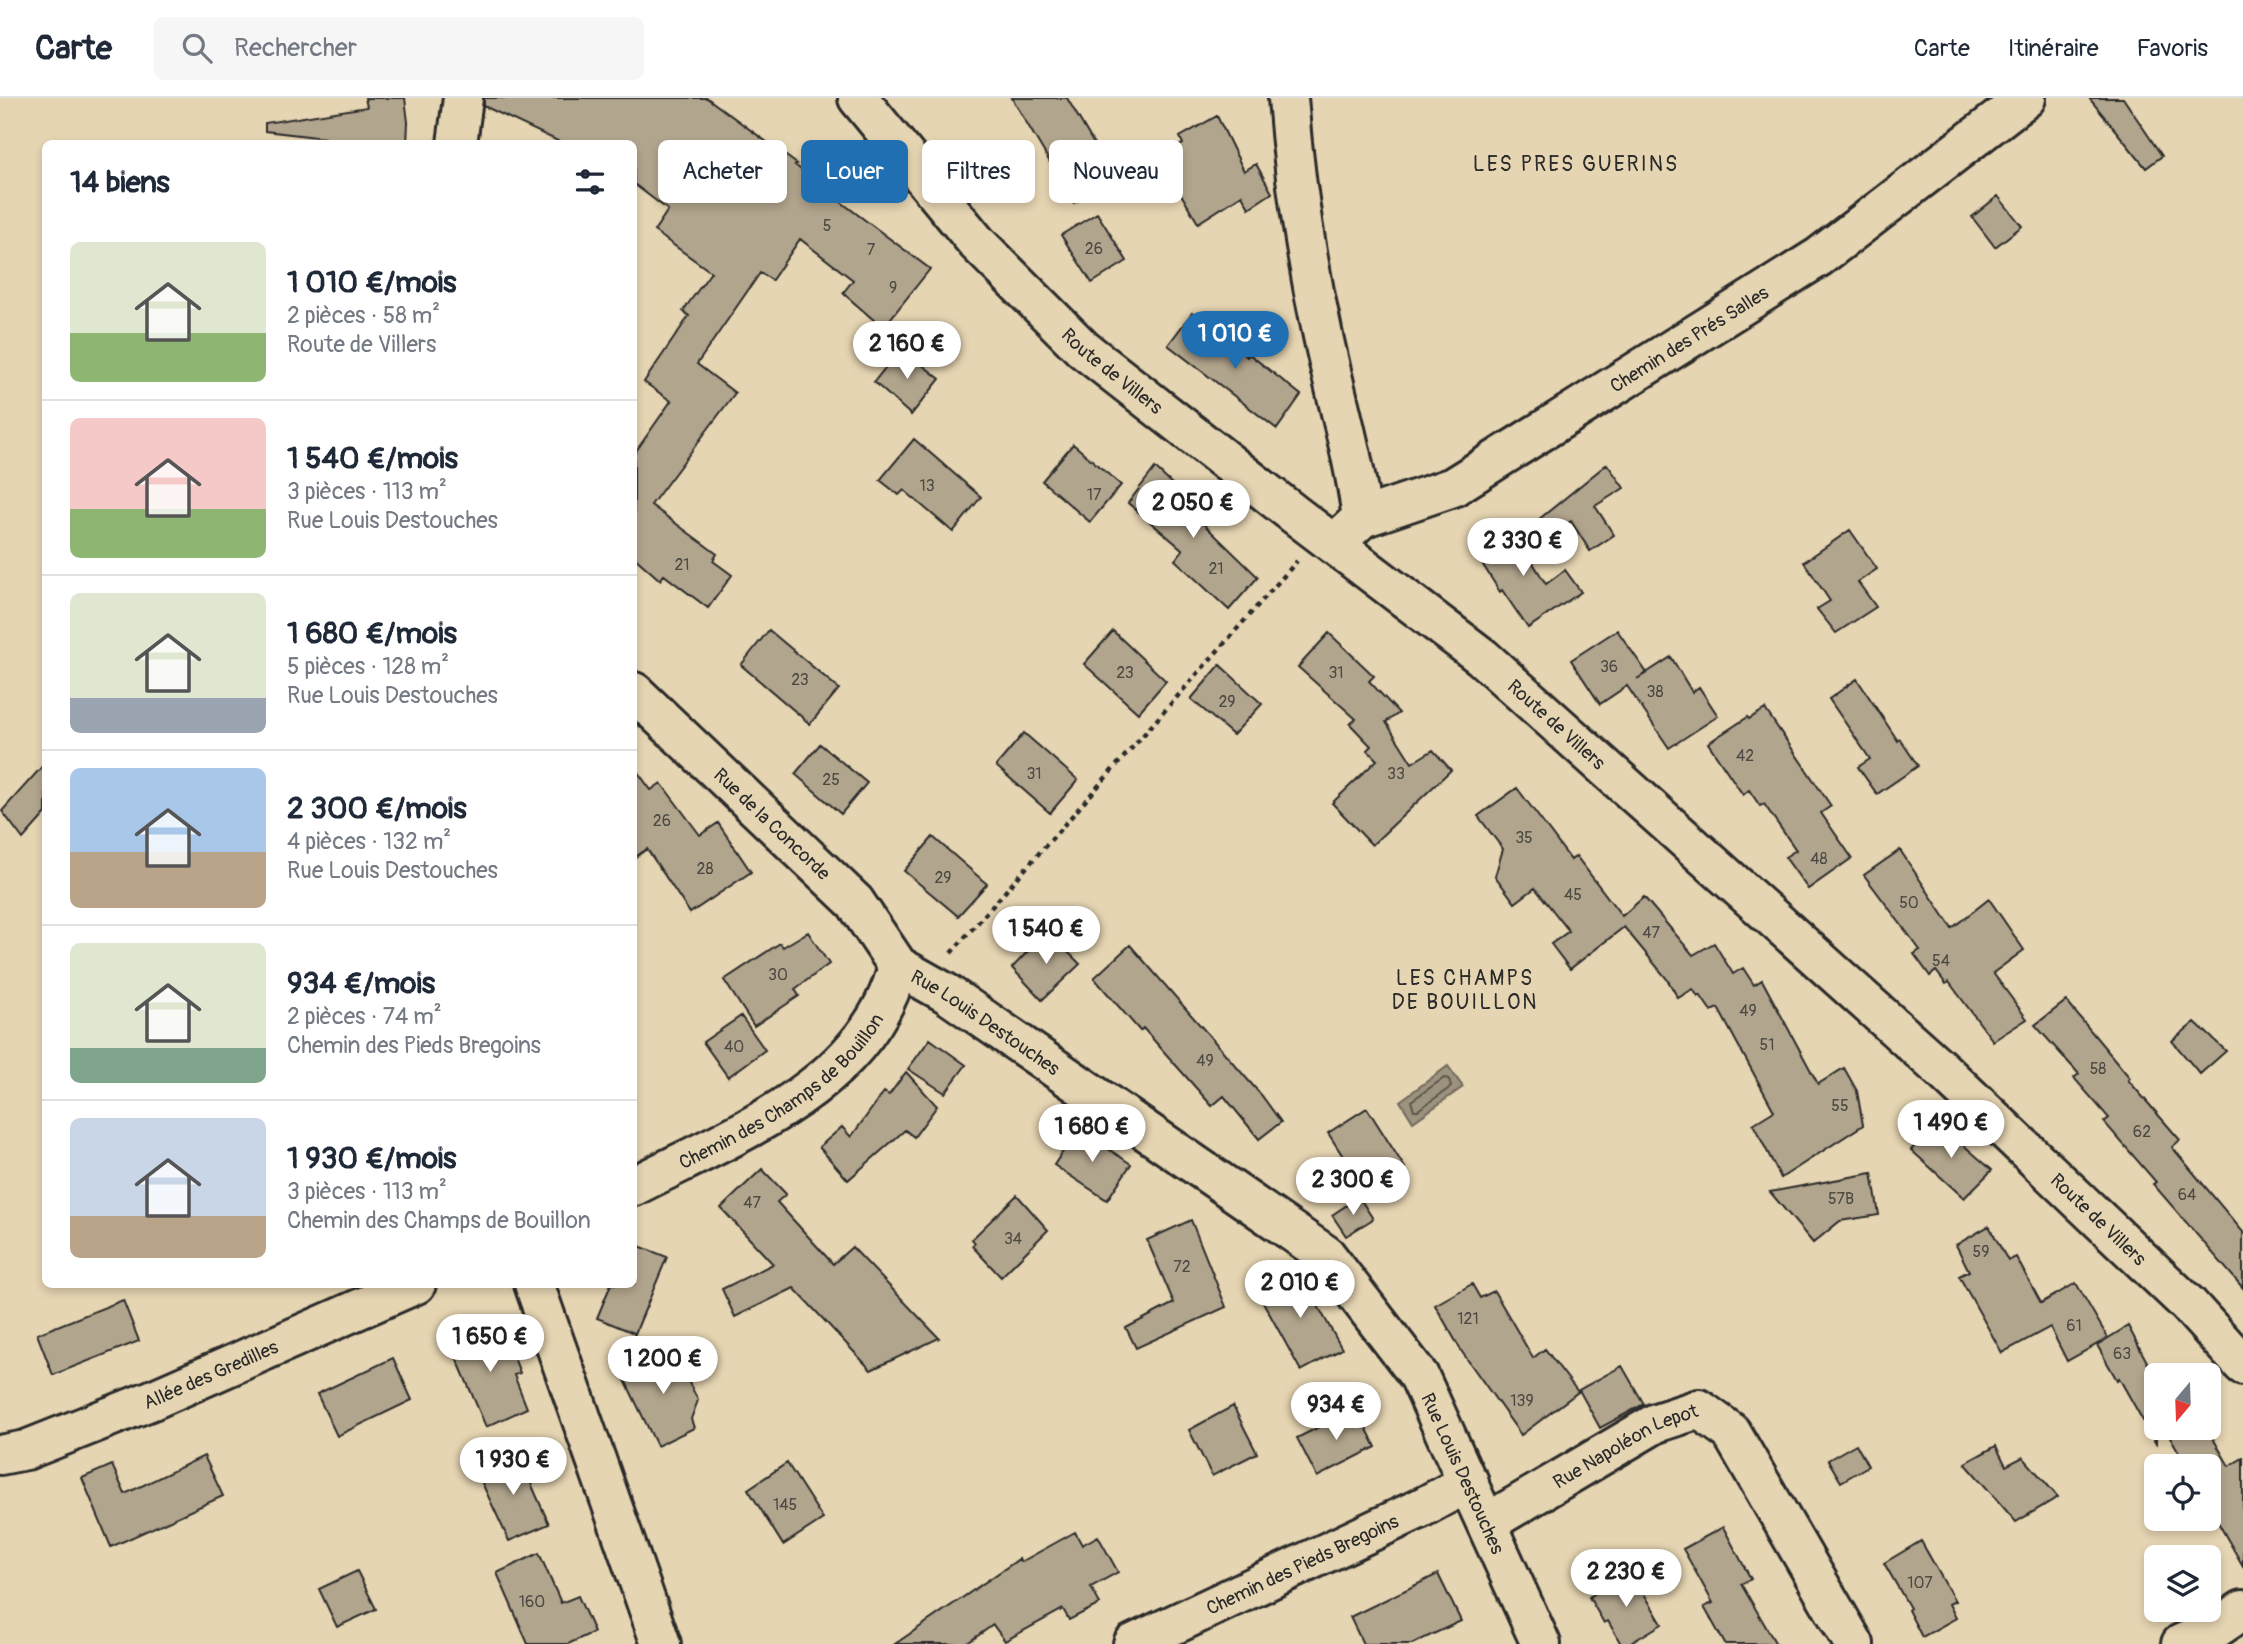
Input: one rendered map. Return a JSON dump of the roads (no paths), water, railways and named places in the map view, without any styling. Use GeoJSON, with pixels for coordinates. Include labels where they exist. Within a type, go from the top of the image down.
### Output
{"type":"FeatureCollection","features":[{"type":"Feature","properties":{"kind":"street"},"geometry":{"type":"LineString","coordinates":[[458,140],[463,98]]}},
{"type":"Feature","properties":{"kind":"street","name":"Route de Villers"},"geometry":{"type":"LineString","coordinates":[[858,98],[978,243],[1083,349],[1482,657],[1942,1070],[2188,1304],[2243,1366]]}},
{"type":"Feature","properties":{"kind":"street"},"geometry":{"type":"LineString","coordinates":[[1288,98],[1293,164],[1322,335],[1356,476],[1362,518]]}},
{"type":"Feature","properties":{"kind":"street","name":"Chemin des Prés Salles"},"geometry":{"type":"LineString","coordinates":[[1327,539],[1362,518],[1454,487],[1819,257],[2026,98]]}},
{"type":"Feature","properties":{"kind":"street","name":"Rue de la Concorde"},"geometry":{"type":"LineString","coordinates":[[637,695],[855,902],[912,974]]}},
{"type":"Feature","properties":{"kind":"street","name":"Chemin des Champs de Bouillon"},"geometry":{"type":"LineString","coordinates":[[637,1184],[780,1111],[845,1059],[874,1023],[893,984],[912,974]]}},
{"type":"Feature","properties":{"kind":"street","name":"Rue Louis Destouches"},"geometry":{"type":"LineString","coordinates":[[912,974],[946,993],[1326,1255],[1419,1376],[1488,1522],[1541,1644]]}},
{"type":"Feature","properties":{"kind":"street","name":"Allée des Gredilles"},"geometry":{"type":"LineString","coordinates":[[0,1455],[26,1450],[152,1399],[407,1288]]}},
{"type":"Feature","properties":{"kind":"street"},"geometry":{"type":"LineString","coordinates":[[535,1288],[661,1644]]}},
{"type":"Feature","properties":{"kind":"street","name":"Rue Napoléon Lepot"},"geometry":{"type":"LineString","coordinates":[[1488,1522],[1656,1423],[1699,1409],[1731,1432],[1854,1644]]}},
{"type":"Feature","properties":{"kind":"street","name":"Chemin des Pieds Bregoins"},"geometry":{"type":"LineString","coordinates":[[1133,1644],[1421,1508],[1469,1482]]}},
{"type":"Feature","properties":{"kind":"street"},"geometry":{"type":"LineString","coordinates":[[2182,1644],[2214,1629],[2243,1610]]}},
{"type":"Feature","properties":{"kind":"water"},"geometry":{"type":"Polygon","coordinates":[[[1448,1066],[1463,1087],[1413,1122],[1400,1101],[1448,1066]]]}},
{"type":"Feature","properties":{"kind":"district","name":"LES PRES GUERINS"},"geometry":{"type":"Point","coordinates":[1576,164]}},
{"type":"Feature","properties":{"kind":"district","name":"LES CHAMPS DE BOUILLON"},"geometry":{"type":"Point","coordinates":[1465,990]}}]}
